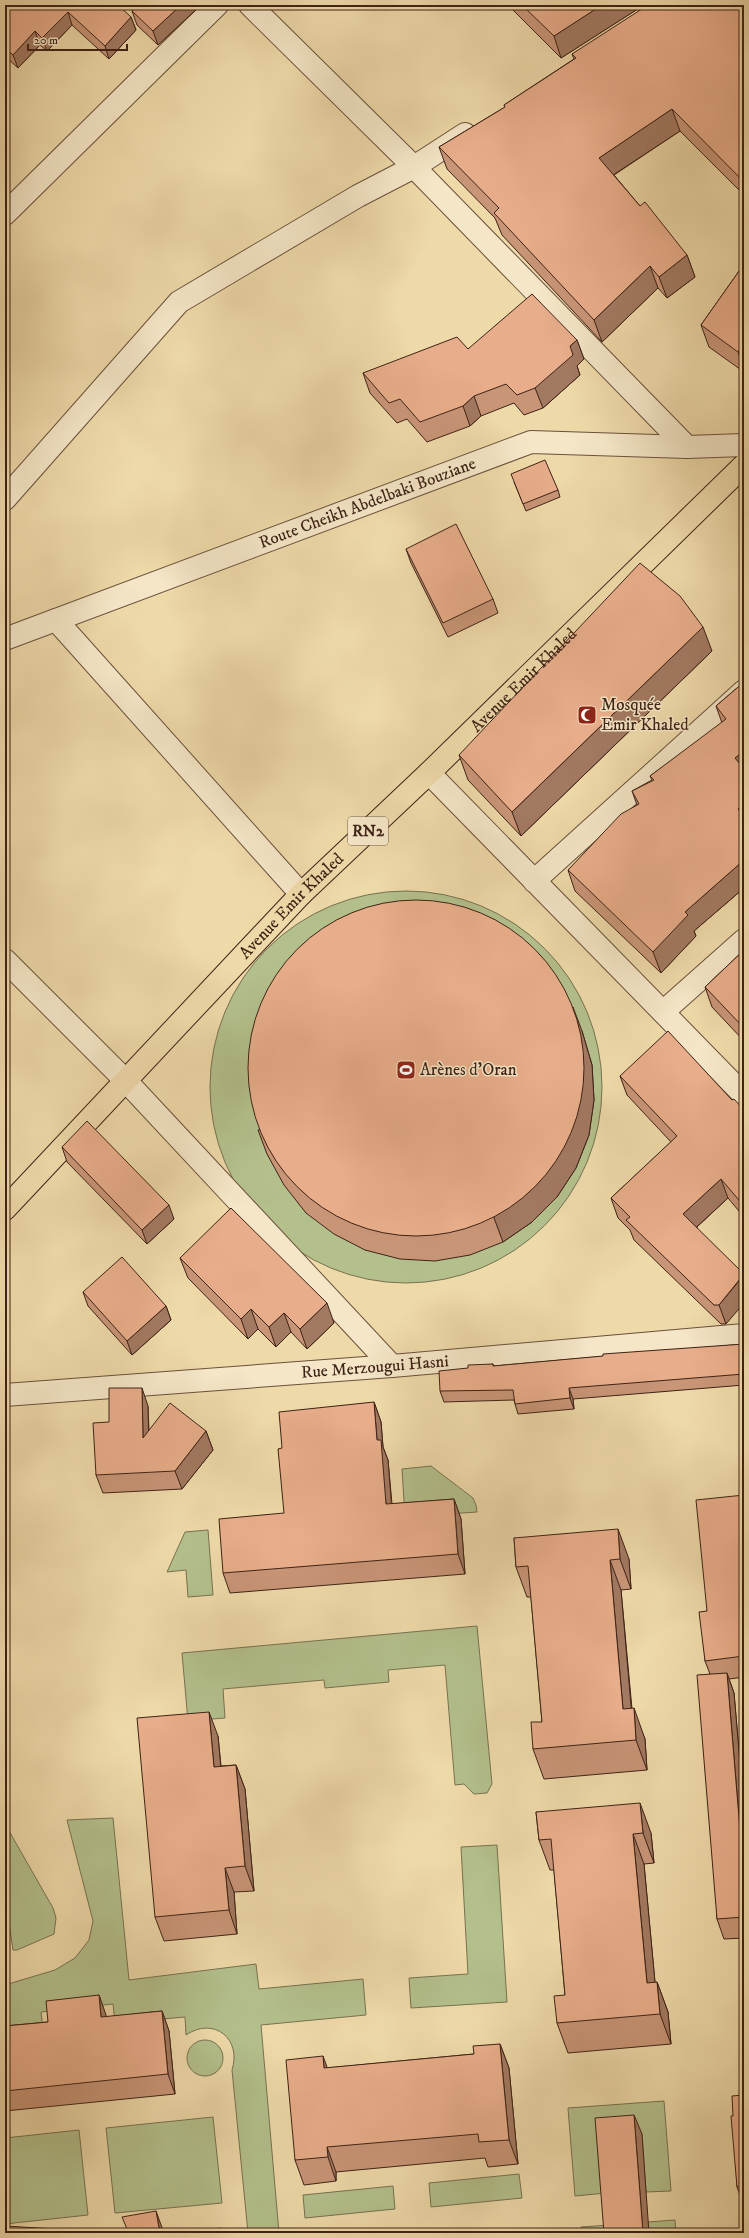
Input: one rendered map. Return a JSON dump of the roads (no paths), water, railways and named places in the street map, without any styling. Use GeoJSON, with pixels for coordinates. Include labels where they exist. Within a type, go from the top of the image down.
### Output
{"type":"FeatureCollection","features":[{"type":"Feature","properties":{"kind":"main road","name":"Avenue Emir Khaled"},"geometry":{"type":"LineString","coordinates":[[5,1209],[301,894],[429,773],[744,465]]}},
{"type":"Feature","properties":{"kind":"street"},"geometry":{"type":"LineString","coordinates":[[5,214],[217,5]]}},
{"type":"Feature","properties":{"kind":"street"},"geometry":{"type":"LineString","coordinates":[[250,5],[414,167],[687,447]]}},
{"type":"Feature","properties":{"kind":"street"},"geometry":{"type":"LineString","coordinates":[[5,499],[179,302],[358,196],[414,167],[480,124]]}},
{"type":"Feature","properties":{"kind":"street","name":"Route Cheikh Abdelbaki Bouziane"},"geometry":{"type":"LineString","coordinates":[[5,640],[531,442],[687,447],[744,445]]}},
{"type":"Feature","properties":{"kind":"street"},"geometry":{"type":"LineString","coordinates":[[56,620],[301,894]]}},
{"type":"Feature","properties":{"kind":"street"},"geometry":{"type":"LineString","coordinates":[[534,881],[744,691]]}},
{"type":"Feature","properties":{"kind":"street"},"geometry":{"type":"LineString","coordinates":[[429,773],[664,1011],[744,1095]]}},
{"type":"Feature","properties":{"kind":"street"},"geometry":{"type":"LineString","coordinates":[[664,1011],[744,940]]}},
{"type":"Feature","properties":{"kind":"street"},"geometry":{"type":"LineString","coordinates":[[5,960],[126,1081],[392,1366]]}},
{"type":"Feature","properties":{"kind":"street","name":"Rue Merzougui Hasni"},"geometry":{"type":"LineString","coordinates":[[5,1395],[392,1366],[744,1335]]}},
{"type":"Feature","properties":{"kind":"place","name":"Mosquée Emir Khaled"},"geometry":{"type":"Point","coordinates":[587,715]}},
{"type":"Feature","properties":{"kind":"place","name":"Arènes d'Oran"},"geometry":{"type":"Point","coordinates":[406,1070]}}]}
